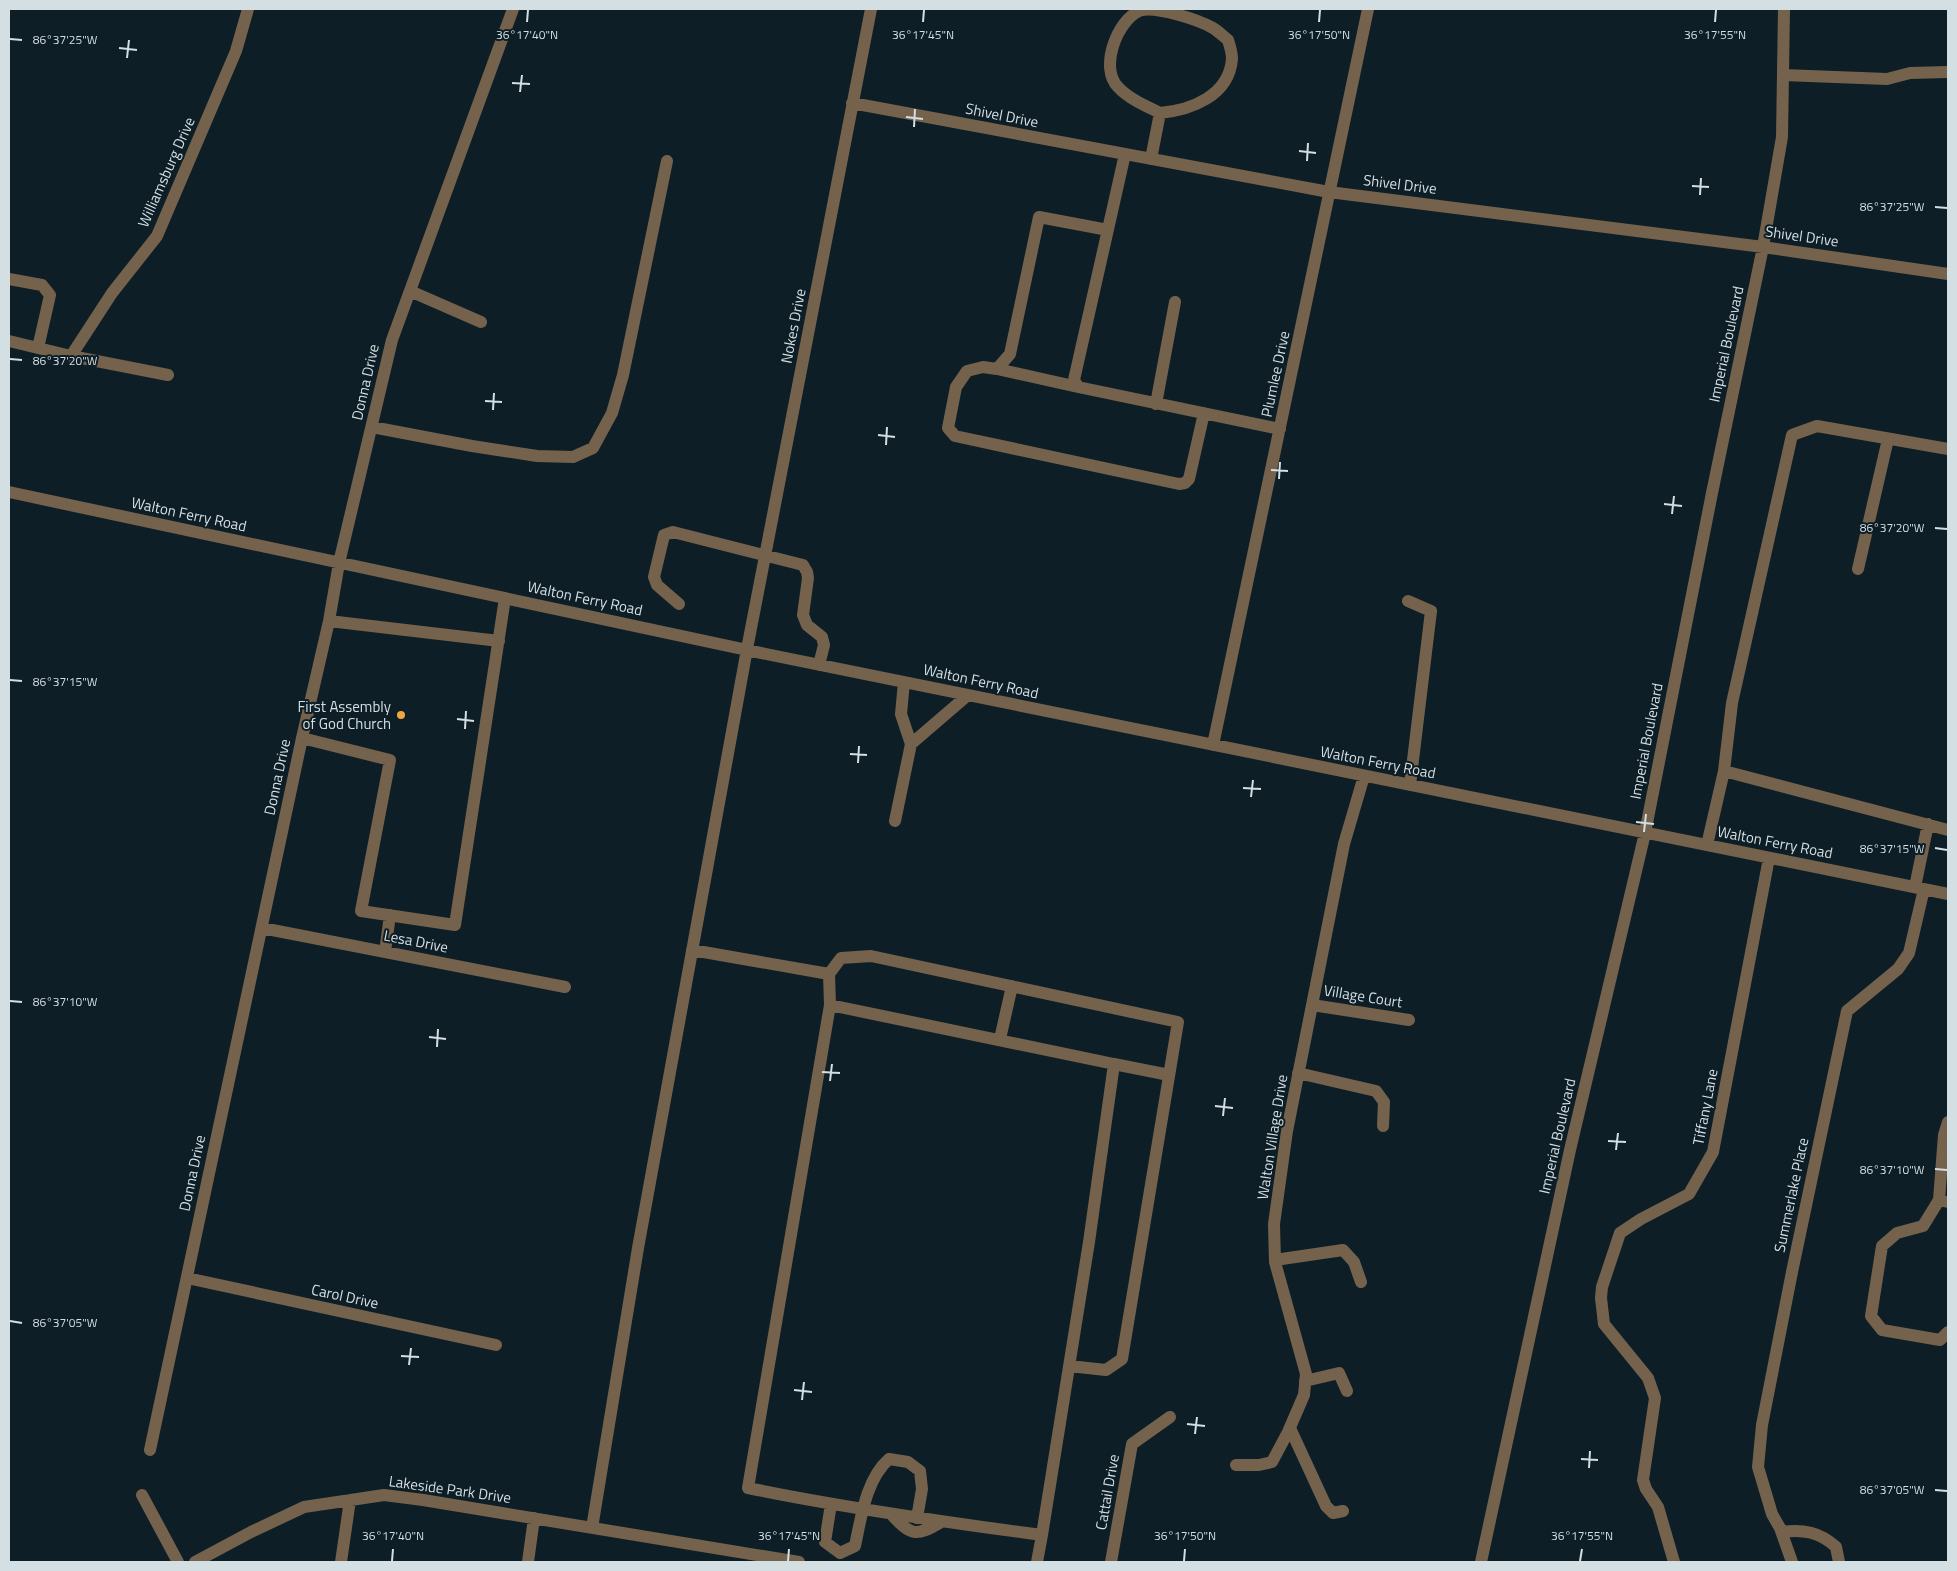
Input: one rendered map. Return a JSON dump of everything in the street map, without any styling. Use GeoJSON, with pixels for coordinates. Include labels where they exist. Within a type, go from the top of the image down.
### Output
{"type":"FeatureCollection","features":[{"type":"Feature","properties":{"kind":"street","name":"Williamsburg Drive"},"geometry":{"type":"LineString","coordinates":[[71,356],[112,293],[158,236],[236,51],[248,9]]}},
{"type":"Feature","properties":{"kind":"street","name":"Donna Drive"},"geometry":{"type":"LineString","coordinates":[[150,1450],[302,738],[329,621],[339,564],[392,340],[513,9]]}},
{"type":"Feature","properties":{"kind":"street","name":"Nokes Drive"},"geometry":{"type":"LineString","coordinates":[[592,1528],[638,1248],[747,649],[871,9]]}},
{"type":"Feature","properties":{"kind":"street","name":"Plumlee Drive"},"geometry":{"type":"LineString","coordinates":[[1213,746],[1368,9]]}},
{"type":"Feature","properties":{"kind":"street","name":"Imperial Boulevard"},"geometry":{"type":"LineString","coordinates":[[1481,1562],[1570,1150],[1645,833],[1763,247],[1782,137],[1784,9]]}},
{"type":"Feature","properties":{"kind":"street"},"geometry":{"type":"LineString","coordinates":[[1141,11],[1165,11],[1213,28],[1228,40],[1232,58],[1230,71],[1219,90],[1201,104],[1178,112],[1160,114],[1117,86],[1110,72],[1111,55],[1116,36],[1125,21],[1141,11]]}},
{"type":"Feature","properties":{"kind":"street"},"geometry":{"type":"LineString","coordinates":[[1783,75],[1887,79],[1910,73],[1948,72]]}},
{"type":"Feature","properties":{"kind":"street","name":"Shivel Drive"},"geometry":{"type":"LineString","coordinates":[[852,103],[1329,192],[1763,247],[1948,274]]}},
{"type":"Feature","properties":{"kind":"street"},"geometry":{"type":"LineString","coordinates":[[1151,159],[1160,114]]}},
{"type":"Feature","properties":{"kind":"street"},"geometry":{"type":"LineString","coordinates":[[1078,387],[1074,380],[1125,154]]}},
{"type":"Feature","properties":{"kind":"street"},"geometry":{"type":"LineString","coordinates":[[372,427],[537,456],[573,457],[593,448],[612,412],[623,375],[667,161]]}},
{"type":"Feature","properties":{"kind":"street"},"geometry":{"type":"LineString","coordinates":[[997,369],[1010,354],[1039,217],[1108,230]]}},
{"type":"Feature","properties":{"kind":"street"},"geometry":{"type":"LineString","coordinates":[[9,279],[42,285],[50,294],[38,348]]}},
{"type":"Feature","properties":{"kind":"street"},"geometry":{"type":"LineString","coordinates":[[410,292],[480,322]]}},
{"type":"Feature","properties":{"kind":"street"},"geometry":{"type":"LineString","coordinates":[[1156,404],[1175,302]]}},
{"type":"Feature","properties":{"kind":"street"},"geometry":{"type":"LineString","coordinates":[[9,342],[168,375]]}},
{"type":"Feature","properties":{"kind":"street"},"geometry":{"type":"LineString","coordinates":[[1204,413],[1189,479],[1186,483],[1179,484],[955,436],[948,428],[956,387],[967,371],[983,367],[1280,428]]}},
{"type":"Feature","properties":{"kind":"street"},"geometry":{"type":"LineString","coordinates":[[1707,845],[1724,771],[1732,703],[1792,435],[1817,426],[1948,449]]}},
{"type":"Feature","properties":{"kind":"street"},"geometry":{"type":"LineString","coordinates":[[1858,569],[1888,438]]}},
{"type":"Feature","properties":{"kind":"street","name":"Walton Ferry Road"},"geometry":{"type":"LineString","coordinates":[[9,492],[819,665],[1948,894]]}},
{"type":"Feature","properties":{"kind":"street"},"geometry":{"type":"LineString","coordinates":[[679,604],[657,585],[654,577],[664,535],[673,532],[803,565],[806,568],[808,578],[803,615],[807,626],[822,637],[824,645],[819,665]]}},
{"type":"Feature","properties":{"kind":"street"},"geometry":{"type":"LineString","coordinates":[[302,738],[390,760],[360,911],[455,925],[505,598]]}},
{"type":"Feature","properties":{"kind":"street"},"geometry":{"type":"LineString","coordinates":[[1408,601],[1431,611],[1410,785]]}},
{"type":"Feature","properties":{"kind":"street"},"geometry":{"type":"LineString","coordinates":[[329,621],[499,641]]}},
{"type":"Feature","properties":{"kind":"street"},"geometry":{"type":"LineString","coordinates":[[895,821],[911,744],[901,714],[904,682]]}},
{"type":"Feature","properties":{"kind":"street"},"geometry":{"type":"LineString","coordinates":[[911,744],[968,695]]}},
{"type":"Feature","properties":{"kind":"street"},"geometry":{"type":"LineString","coordinates":[[1724,771],[1948,830]]}},
{"type":"Feature","properties":{"kind":"street","name":"Walton Village Drive"},"geometry":{"type":"LineString","coordinates":[[1236,1465],[1259,1465],[1272,1462],[1290,1428],[1304,1395],[1306,1374],[1275,1260],[1274,1224],[1287,1131],[1344,844],[1364,776]]}},
{"type":"Feature","properties":{"kind":"street","name":"Summerlake Place"},"geometry":{"type":"LineString","coordinates":[[1792,1562],[1782,1532],[1772,1514],[1758,1467],[1762,1425],[1847,1011],[1898,969],[1909,953],[1928,824]]}},
{"type":"Feature","properties":{"kind":"street","name":"Tiffany Lane"},"geometry":{"type":"LineString","coordinates":[[1674,1562],[1658,1507],[1646,1489],[1643,1480],[1655,1398],[1648,1378],[1604,1324],[1601,1298],[1602,1287],[1620,1233],[1641,1219],[1689,1194],[1713,1152],[1768,858]]}},
{"type":"Feature","properties":{"kind":"street"},"geometry":{"type":"LineString","coordinates":[[385,952],[390,916]]}},
{"type":"Feature","properties":{"kind":"street","name":"Lesa Drive"},"geometry":{"type":"LineString","coordinates":[[262,928],[565,987]]}},
{"type":"Feature","properties":{"kind":"street"},"geometry":{"type":"LineString","coordinates":[[692,950],[829,974]]}},
{"type":"Feature","properties":{"kind":"street"},"geometry":{"type":"LineString","coordinates":[[1042,1535],[890,1514],[748,1488],[830,1004],[829,974],[841,958],[871,956],[1178,1022],[1122,1359],[1106,1370],[1069,1366]]}},
{"type":"Feature","properties":{"kind":"street"},"geometry":{"type":"LineString","coordinates":[[1000,1039],[1012,986]]}},
{"type":"Feature","properties":{"kind":"street"},"geometry":{"type":"LineString","coordinates":[[830,1004],[1169,1075]]}},
{"type":"Feature","properties":{"kind":"street","name":"Village Court"},"geometry":{"type":"LineString","coordinates":[[1312,1005],[1409,1020]]}},
{"type":"Feature","properties":{"kind":"street"},"geometry":{"type":"LineString","coordinates":[[1037,1562],[1069,1366],[1114,1064]]}},
{"type":"Feature","properties":{"kind":"street"},"geometry":{"type":"LineString","coordinates":[[1298,1073],[1376,1091],[1384,1102],[1383,1126]]}},
{"type":"Feature","properties":{"kind":"street"},"geometry":{"type":"LineString","coordinates":[[1948,1122],[1944,1135],[1944,1201],[1923,1226],[1897,1233],[1882,1246],[1871,1316],[1882,1330],[1940,1340],[1948,1332]]}},
{"type":"Feature","properties":{"kind":"street"},"geometry":{"type":"LineString","coordinates":[[1275,1260],[1344,1250],[1354,1262],[1362,1282]]}},
{"type":"Feature","properties":{"kind":"street","name":"Carol Drive"},"geometry":{"type":"LineString","coordinates":[[187,1278],[496,1345]]}},
{"type":"Feature","properties":{"kind":"street"},"geometry":{"type":"LineString","coordinates":[[1305,1381],[1339,1373],[1346,1391]]}},
{"type":"Feature","properties":{"kind":"street","name":"Cattail Drive"},"geometry":{"type":"LineString","coordinates":[[1111,1562],[1132,1444],[1170,1417]]}},
{"type":"Feature","properties":{"kind":"street"},"geometry":{"type":"LineString","coordinates":[[1290,1428],[1326,1506],[1333,1513],[1343,1511]]}},
{"type":"Feature","properties":{"kind":"street"},"geometry":{"type":"LineString","coordinates":[[832,1504],[825,1542],[839,1558],[855,1546],[863,1509],[879,1467],[889,1460],[908,1462],[920,1471],[922,1489],[917,1518]]}},
{"type":"Feature","properties":{"kind":"street"},"geometry":{"type":"LineString","coordinates":[[142,1495],[178,1562]]}},
{"type":"Feature","properties":{"kind":"street","name":"Lakeside Park Drive"},"geometry":{"type":"LineString","coordinates":[[195,1562],[251,1532],[304,1507],[384,1495],[592,1528],[738,1558],[799,1562]]}},
{"type":"Feature","properties":{"kind":"street"},"geometry":{"type":"LineString","coordinates":[[341,1562],[350,1500]]}},
{"type":"Feature","properties":{"kind":"street"},"geometry":{"type":"LineString","coordinates":[[890,1514],[905,1530],[923,1532],[942,1522]]}},
{"type":"Feature","properties":{"kind":"street"},"geometry":{"type":"LineString","coordinates":[[528,1562],[534,1518]]}},
{"type":"Feature","properties":{"kind":"street"},"geometry":{"type":"LineString","coordinates":[[1782,1532],[1798,1530],[1820,1536],[1836,1547],[1839,1562]]}},
{"type":"Feature","properties":{"kind":"place","name":"First Assembly of God Church"},"geometry":{"type":"Point","coordinates":[401,715]}}]}
